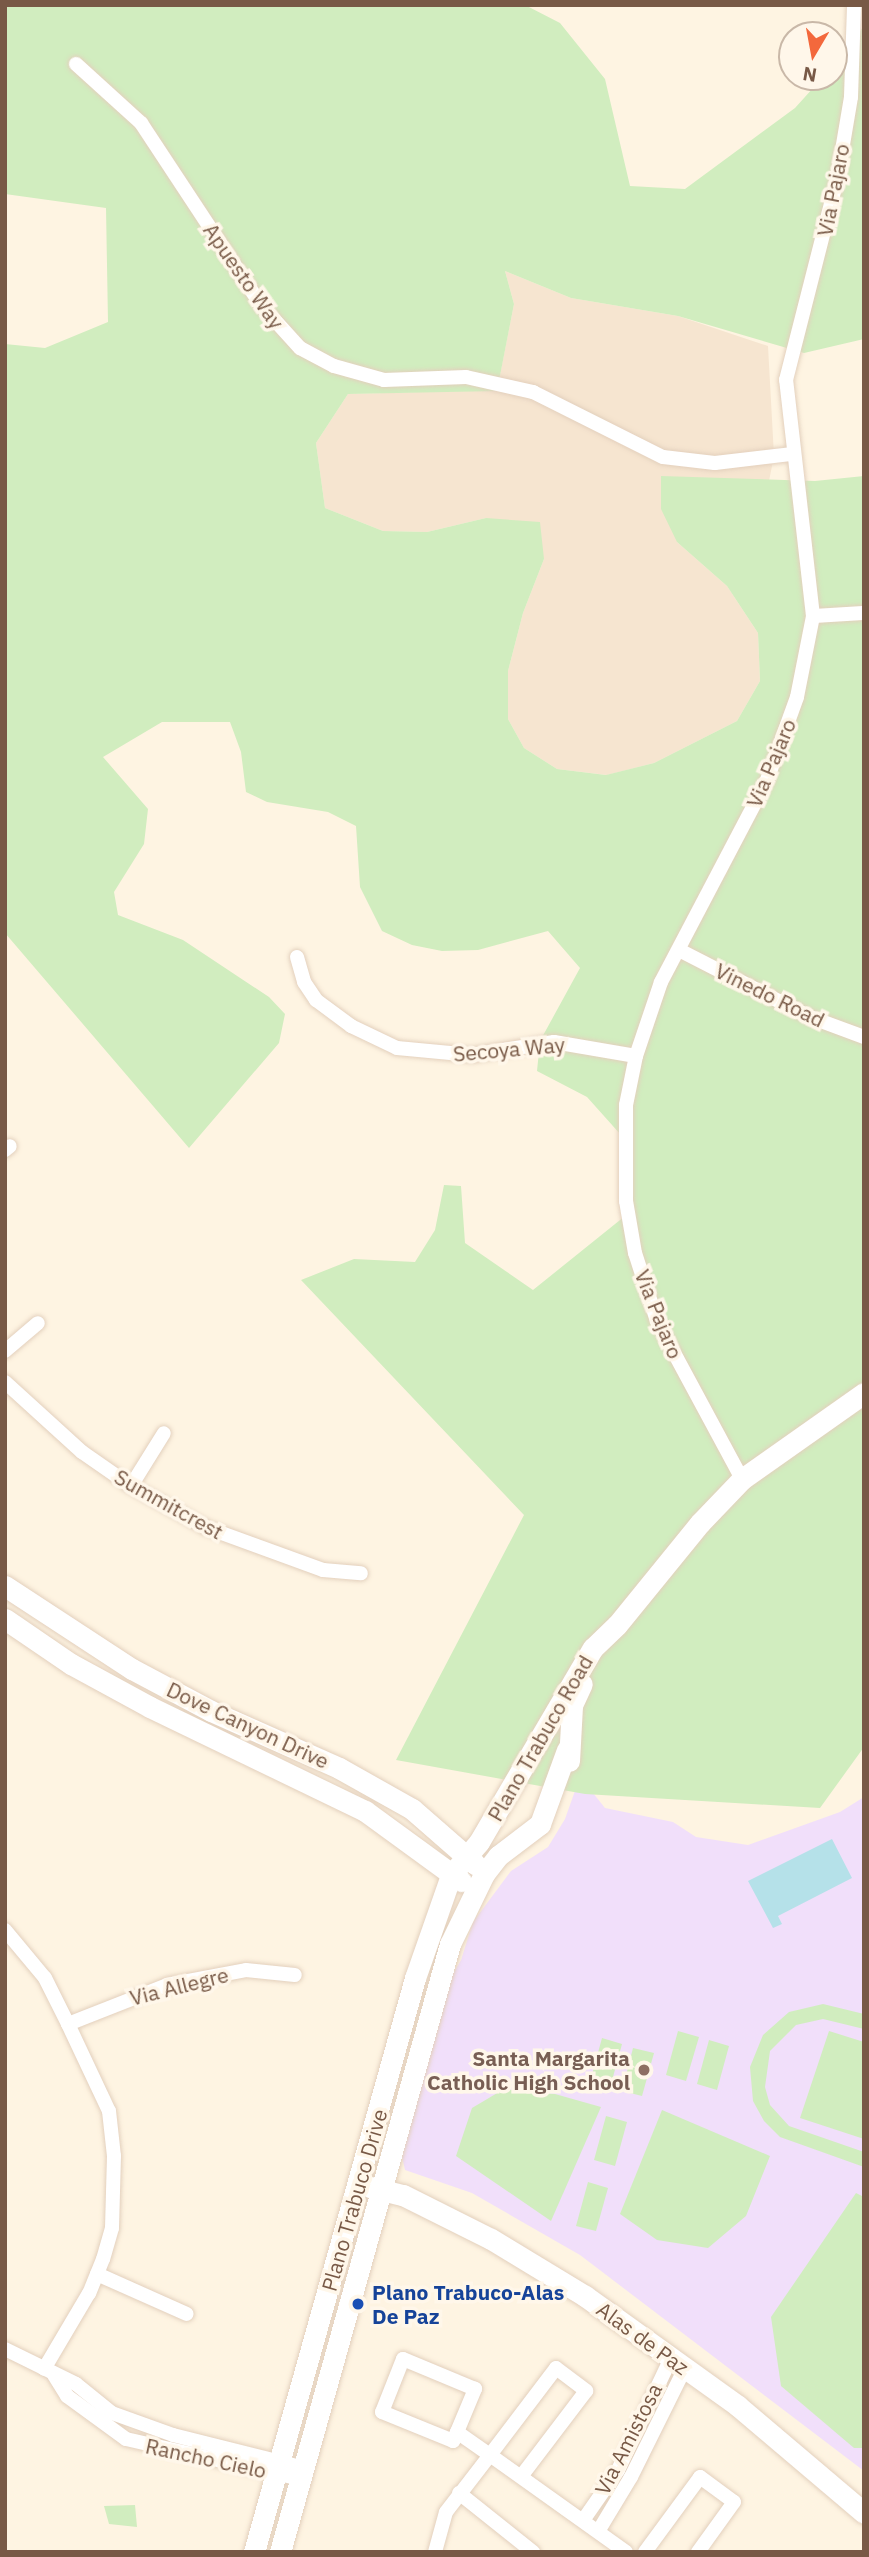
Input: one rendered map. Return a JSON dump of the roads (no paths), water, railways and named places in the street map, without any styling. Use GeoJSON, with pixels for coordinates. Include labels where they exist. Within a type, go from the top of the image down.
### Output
{"type":"FeatureCollection","features":[{"type":"Feature","properties":{"kind":"street","name":"Via Pajaro"},"geometry":{"type":"LineString","coordinates":[[742,1479],[657,1321],[635,1253],[623,1157],[626,1105],[636,1056],[661,982],[785,739],[813,616],[792,454],[786,380],[789,358],[837,180],[851,97],[854,5]]}},
{"type":"Feature","properties":{"kind":"street","name":"Apuesto Way"},"geometry":{"type":"LineString","coordinates":[[76,64],[141,123],[261,305],[282,332],[334,366],[384,380],[466,377],[533,391],[663,457],[715,463],[792,454]]}},
{"type":"Feature","properties":{"kind":"street"},"geometry":{"type":"LineString","coordinates":[[813,616],[864,613]]}},
{"type":"Feature","properties":{"kind":"street","name":"Vinedo Road"},"geometry":{"type":"LineString","coordinates":[[678,950],[810,1017],[864,1037]]}},
{"type":"Feature","properties":{"kind":"street","name":"Secoya Way"},"geometry":{"type":"LineString","coordinates":[[297,957],[304,982],[316,1000],[351,1026],[397,1048],[472,1055],[554,1042],[636,1056]]}},
{"type":"Feature","properties":{"kind":"street"},"geometry":{"type":"LineString","coordinates":[[5,1352],[38,1323]]}},
{"type":"Feature","properties":{"kind":"street","name":"Summitcrest"},"geometry":{"type":"LineString","coordinates":[[5,1382],[82,1452],[131,1486],[205,1527],[323,1570],[361,1573]]}},
{"type":"Feature","properties":{"kind":"street","name":"Plano Trabuco Road"},"geometry":{"type":"LineString","coordinates":[[467,1855],[498,1812],[593,1648],[617,1625],[699,1523],[742,1479],[864,1393]]}},
{"type":"Feature","properties":{"kind":"street"},"geometry":{"type":"LineString","coordinates":[[131,1486],[164,1433]]}},
{"type":"Feature","properties":{"kind":"street","name":"Dove Canyon Drive"},"geometry":{"type":"LineString","coordinates":[[5,1586],[132,1669],[388,1795],[467,1855],[479,1881]]}},
{"type":"Feature","properties":{"kind":"street","name":"Dove Canyon Drive"},"geometry":{"type":"LineString","coordinates":[[5,1619],[71,1664],[150,1707],[365,1811],[451,1874],[479,1881]]}},
{"type":"Feature","properties":{"kind":"street","name":"Plano Trabuco Road"},"geometry":{"type":"LineString","coordinates":[[479,1881],[498,1856],[529,1835],[546,1811],[567,1750],[572,1705],[617,1625]]}},
{"type":"Feature","properties":{"kind":"street","name":"Plano Trabuco Drive"},"geometry":{"type":"LineString","coordinates":[[254,2552],[360,2184],[415,1978],[451,1874],[467,1855]]}},
{"type":"Feature","properties":{"kind":"street","name":"Plano Trabuco Drive"},"geometry":{"type":"LineString","coordinates":[[279,2552],[383,2190],[450,1944],[479,1881]]}},
{"type":"Feature","properties":{"kind":"street"},"geometry":{"type":"LineString","coordinates":[[8,1939],[45,1978],[110,2122],[112,2228],[97,2274],[49,2372]]}},
{"type":"Feature","properties":{"kind":"street","name":"Via Allegre"},"geometry":{"type":"LineString","coordinates":[[68,2024],[167,1984],[246,1970],[295,1975]]}},
{"type":"Feature","properties":{"kind":"street","name":"Alas de Paz"},"geometry":{"type":"LineString","coordinates":[[360,2184],[403,2195],[491,2239],[585,2296],[738,2406],[864,2513]]}},
{"type":"Feature","properties":{"kind":"street"},"geometry":{"type":"LineString","coordinates":[[97,2274],[187,2314]]}},
{"type":"Feature","properties":{"kind":"street","name":"Rancho Cielo"},"geometry":{"type":"LineString","coordinates":[[5,2349],[76,2384],[112,2413],[150,2428],[302,2474]]}},
{"type":"Feature","properties":{"kind":"street"},"geometry":{"type":"LineString","coordinates":[[404,2359],[475,2389],[457,2432],[453,2441],[382,2412],[404,2359]]}},
{"type":"Feature","properties":{"kind":"street","name":"Via Amistosa"},"geometry":{"type":"LineString","coordinates":[[584,2519],[618,2470],[678,2363]]}},
{"type":"Feature","properties":{"kind":"street","name":"Via Amistosa"},"geometry":{"type":"LineString","coordinates":[[598,2530],[631,2477],[678,2363]]}},
{"type":"Feature","properties":{"kind":"street"},"geometry":{"type":"LineString","coordinates":[[435,2552],[446,2512],[556,2368],[586,2391],[523,2474]]}},
{"type":"Feature","properties":{"kind":"street","name":"Rancho Cielo"},"geometry":{"type":"LineString","coordinates":[[49,2372],[67,2396],[106,2428],[143,2445],[278,2467]]}},
{"type":"Feature","properties":{"kind":"street"},"geometry":{"type":"LineString","coordinates":[[106,2428],[112,2413]]}},
{"type":"Feature","properties":{"kind":"street"},"geometry":{"type":"LineString","coordinates":[[143,2445],[150,2428]]}},
{"type":"Feature","properties":{"kind":"street","name":"Via Amistosa"},"geometry":{"type":"LineString","coordinates":[[457,2432],[523,2474],[626,2552]]}},
{"type":"Feature","properties":{"kind":"street"},"geometry":{"type":"LineString","coordinates":[[645,2552],[700,2477],[734,2502],[698,2552]]}},
{"type":"Feature","properties":{"kind":"street"},"geometry":{"type":"LineString","coordinates":[[459,2493],[533,2552]]}},
{"type":"Feature","properties":{"kind":"water"},"geometry":{"type":"Polygon","coordinates":[[[832,1839],[852,1878],[778,1916],[782,1924],[773,1928],[748,1881],[832,1839]]]}},
{"type":"Feature","properties":{"kind":"place","name":"Santa Margarita Catholic High School"},"geometry":{"type":"Point","coordinates":[644,2070]}},
{"type":"Feature","properties":{"kind":"place","name":"Plano Trabuco-Alas De Paz"},"geometry":{"type":"Point","coordinates":[358,2304]}}]}
